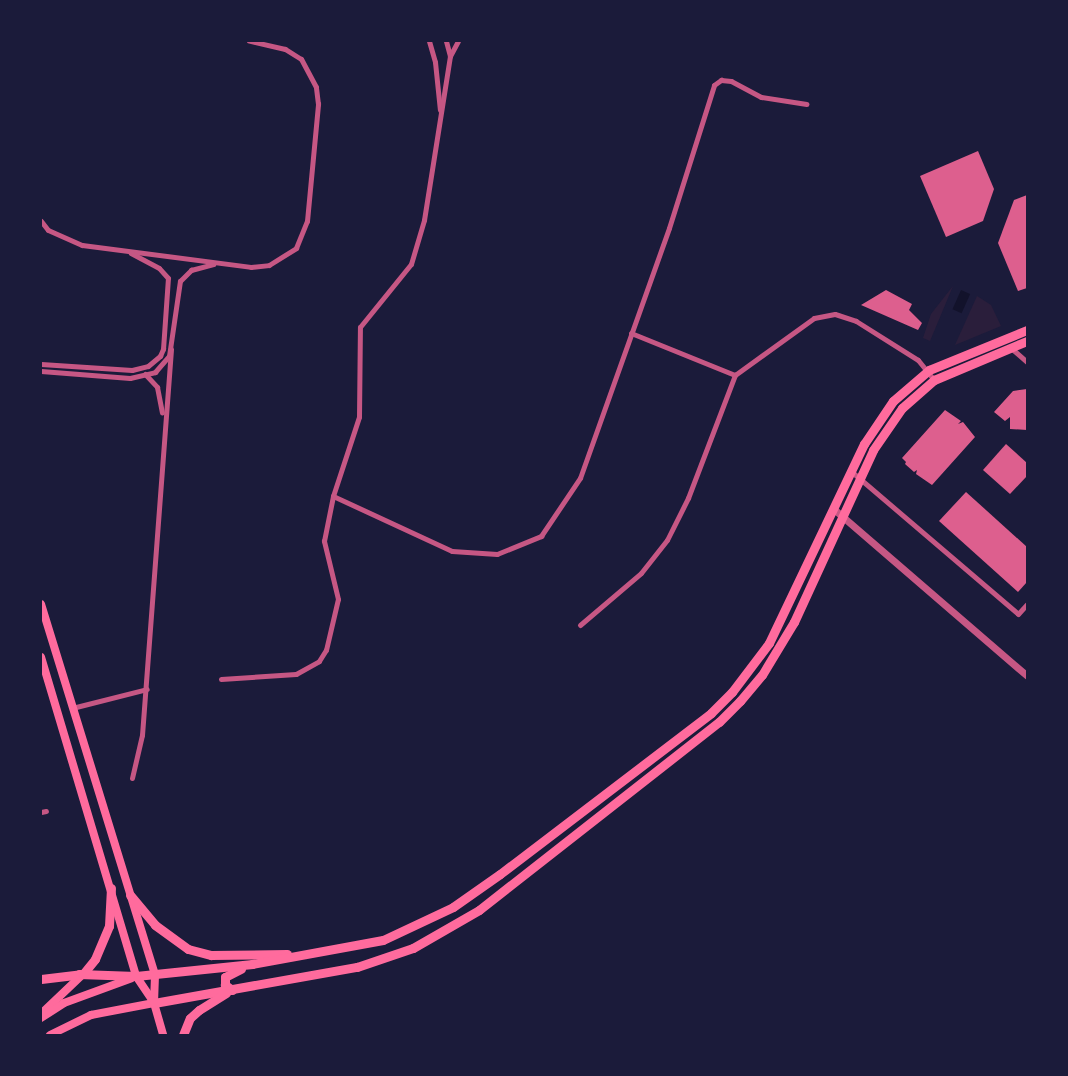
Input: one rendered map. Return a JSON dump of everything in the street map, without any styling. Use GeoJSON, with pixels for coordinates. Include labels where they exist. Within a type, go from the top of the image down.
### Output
{"type":"FeatureCollection","features":[{"type":"Feature","properties":{"kind":"main road"},"geometry":{"type":"LineString","coordinates":[[41,973],[154,975],[320,954],[383,940],[453,907],[711,712],[732,692],[769,643],[879,419],[910,385],[929,370],[1027,330]]}},
{"type":"Feature","properties":{"kind":"main road"},"geometry":{"type":"LineString","coordinates":[[50,1035],[90,1015],[325,974],[388,958],[437,937],[479,910],[719,722],[740,701],[784,640],[860,479],[889,424],[918,392],[934,380],[1027,341]]}},
{"type":"Feature","properties":{"kind":"main road"},"geometry":{"type":"LineString","coordinates":[[41,604],[71,708],[154,975],[154,1003],[163,1035]]}},
{"type":"Feature","properties":{"kind":"main road"},"geometry":{"type":"LineString","coordinates":[[41,657],[136,976],[154,1003]]}},
{"type":"Feature","properties":{"kind":"main road"},"geometry":{"type":"LineString","coordinates":[[41,1014],[83,974],[103,945],[109,926],[111,888]]}},
{"type":"Feature","properties":{"kind":"main road"},"geometry":{"type":"LineString","coordinates":[[130,895],[166,935],[199,953],[320,954]]}},
{"type":"Feature","properties":{"kind":"main road"},"geometry":{"type":"LineString","coordinates":[[232,990],[225,985],[225,977],[252,964]]}},
{"type":"Feature","properties":{"kind":"main road"},"geometry":{"type":"LineString","coordinates":[[41,980],[83,974]]}},
{"type":"Feature","properties":{"kind":"main road"},"geometry":{"type":"LineString","coordinates":[[41,1018],[64,1003],[136,976]]}},
{"type":"Feature","properties":{"kind":"main road"},"geometry":{"type":"LineString","coordinates":[[182,1035],[199,1010],[232,990]]}},
{"type":"Feature","properties":{"kind":"street"},"geometry":{"type":"LineString","coordinates":[[41,222],[48,230],[82,245],[251,267],[269,265],[284,258],[296,248],[307,221],[318,104],[316,87],[302,59],[285,49],[249,41]]}},
{"type":"Feature","properties":{"kind":"street"},"geometry":{"type":"LineString","coordinates":[[429,41],[435,62],[441,119]]}},
{"type":"Feature","properties":{"kind":"street"},"geometry":{"type":"LineString","coordinates":[[446,41],[450,56]]}},
{"type":"Feature","properties":{"kind":"street"},"geometry":{"type":"LineString","coordinates":[[221,679],[296,674],[319,662],[326,650],[338,599],[324,541],[333,496],[359,417],[360,327],[410,264],[424,220],[450,56],[458,41]]}},
{"type":"Feature","properties":{"kind":"street"},"geometry":{"type":"LineString","coordinates":[[333,496],[452,551],[497,554],[541,536],[580,478],[714,85],[721,80],[731,81],[761,97],[806,104]]}},
{"type":"Feature","properties":{"kind":"street"},"geometry":{"type":"LineString","coordinates":[[126,251],[165,272],[169,287],[163,349],[155,362],[132,370]]}},
{"type":"Feature","properties":{"kind":"street"},"geometry":{"type":"LineString","coordinates":[[132,778],[142,736],[163,428],[180,281],[199,266],[221,263]]}},
{"type":"Feature","properties":{"kind":"street"},"geometry":{"type":"LineString","coordinates":[[580,625],[641,573],[667,540],[688,498],[735,375],[814,318],[830,314],[856,321],[907,352],[929,370],[934,380]]}},
{"type":"Feature","properties":{"kind":"street"},"geometry":{"type":"LineString","coordinates":[[631,333],[735,375]]}},
{"type":"Feature","properties":{"kind":"street"},"geometry":{"type":"LineString","coordinates":[[1011,348],[1027,362]]}},
{"type":"Feature","properties":{"kind":"street"},"geometry":{"type":"LineString","coordinates":[[41,371],[130,378],[148,375],[160,368],[171,349]]}},
{"type":"Feature","properties":{"kind":"street"},"geometry":{"type":"LineString","coordinates":[[41,364],[132,370],[148,375],[160,394],[163,428]]}},
{"type":"Feature","properties":{"kind":"street"},"geometry":{"type":"LineString","coordinates":[[852,472],[1018,614],[1027,604]]}},
{"type":"Feature","properties":{"kind":"street"},"geometry":{"type":"LineString","coordinates":[[834,510],[1027,676]]}},
{"type":"Feature","properties":{"kind":"street"},"geometry":{"type":"LineString","coordinates":[[71,708],[146,689]]}},
{"type":"Feature","properties":{"kind":"shaded area"},"geometry":{"type":"Polygon","coordinates":[[[953,286],[930,341],[923,338],[931,314],[953,286]]]}},
{"type":"Feature","properties":{"kind":"shaded area"},"geometry":{"type":"Polygon","coordinates":[[[961,290],[970,294],[962,313],[952,309],[961,290]]]}},
{"type":"Feature","properties":{"kind":"shaded area"},"geometry":{"type":"Polygon","coordinates":[[[977,296],[991,305],[1001,326],[955,345],[977,296]]]}},
{"type":"Feature","properties":{"kind":"building"},"geometry":{"type":"Polygon","coordinates":[[[978,151],[994,189],[983,221],[946,237],[920,176],[978,151]]]}},
{"type":"Feature","properties":{"kind":"building"},"geometry":{"type":"Polygon","coordinates":[[[1027,195],[1027,288],[1018,291],[998,243],[1014,200],[1027,195]]]}},
{"type":"Feature","properties":{"kind":"building"},"geometry":{"type":"Polygon","coordinates":[[[886,290],[912,304],[909,310],[922,323],[918,330],[861,305],[886,290]]]}},
{"type":"Feature","properties":{"kind":"building"},"geometry":{"type":"Polygon","coordinates":[[[1027,389],[1027,430],[1010,429],[1010,417],[1005,421],[994,412],[1013,391],[1027,389]]]}},
{"type":"Feature","properties":{"kind":"building"},"geometry":{"type":"Polygon","coordinates":[[[945,410],[961,421],[958,424],[963,422],[975,437],[932,485],[916,474],[917,470],[914,472],[905,464],[906,462],[902,458],[945,410]]]}},
{"type":"Feature","properties":{"kind":"building"},"geometry":{"type":"Polygon","coordinates":[[[1006,444],[1027,463],[1027,476],[1010,494],[983,470],[1006,444]]]}},
{"type":"Feature","properties":{"kind":"building"},"geometry":{"type":"Polygon","coordinates":[[[966,492],[1027,547],[1027,582],[1018,592],[939,521],[966,492]]]}}]}
